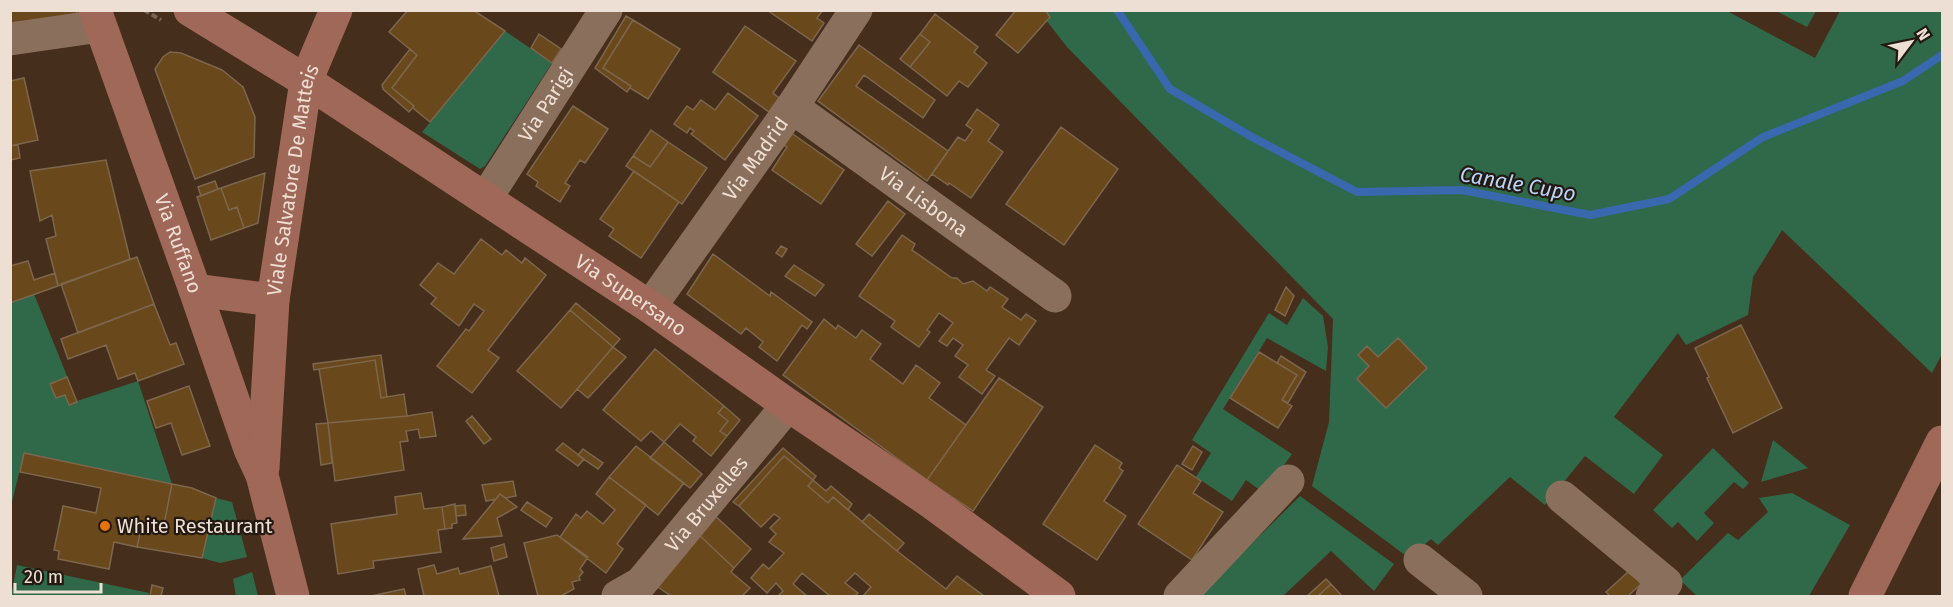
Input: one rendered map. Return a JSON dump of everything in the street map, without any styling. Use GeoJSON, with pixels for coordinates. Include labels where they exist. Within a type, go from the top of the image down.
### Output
{"type":"FeatureCollection","features":[{"type":"Feature","properties":{"kind":"street","name":"Viale Salvatore De Matteis"},"geometry":{"type":"LineString","coordinates":[[269,355],[273,300],[306,81],[336,10]]}},
{"type":"Feature","properties":{"kind":"street","name":"Via Parigi"},"geometry":{"type":"LineString","coordinates":[[486,198],[606,10]]}},
{"type":"Feature","properties":{"kind":"street","name":"Via Madrid"},"geometry":{"type":"LineString","coordinates":[[650,307],[792,108],[856,10]]}},
{"type":"Feature","properties":{"kind":"street","name":"Via Supersano"},"geometry":{"type":"LineString","coordinates":[[177,16],[306,81],[486,198],[650,307],[788,405],[928,500],[1059,597]]}},
{"type":"Feature","properties":{"kind":"street"},"geometry":{"type":"LineString","coordinates":[[10,39],[97,18]]}},
{"type":"Feature","properties":{"kind":"street","name":"Via Ruffano"},"geometry":{"type":"LineString","coordinates":[[97,18],[250,449],[262,475],[293,597]]}},
{"type":"Feature","properties":{"kind":"street","name":"Via Lisbona"},"geometry":{"type":"LineString","coordinates":[[792,108],[1055,296]]}},
{"type":"Feature","properties":{"kind":"street"},"geometry":{"type":"LineString","coordinates":[[195,290],[273,300]]}},
{"type":"Feature","properties":{"kind":"street","name":"Via Ruffano"},"geometry":{"type":"LineString","coordinates":[[262,475],[269,355]]}},
{"type":"Feature","properties":{"kind":"street","name":"Via Bruxelles"},"geometry":{"type":"LineString","coordinates":[[640,592],[788,405]]}},
{"type":"Feature","properties":{"kind":"street"},"geometry":{"type":"LineString","coordinates":[[1865,597],[1942,442]]}},
{"type":"Feature","properties":{"kind":"street"},"geometry":{"type":"LineString","coordinates":[[1180,597],[1288,482]]}},
{"type":"Feature","properties":{"kind":"street"},"geometry":{"type":"LineString","coordinates":[[1562,497],[1659,590]]}},
{"type":"Feature","properties":{"kind":"street"},"geometry":{"type":"LineString","coordinates":[[1420,560],[1466,597]]}},
{"type":"Feature","properties":{"kind":"path"},"geometry":{"type":"LineString","coordinates":[[144,10],[177,16]]}},
{"type":"Feature","properties":{"kind":"green space"},"geometry":{"type":"Polygon","coordinates":[[[1039,11],[1727,11],[1815,58],[1840,11],[1942,11],[1942,354],[1932,373],[1782,230],[1753,277],[1748,315],[1686,345],[1678,333],[1614,417],[1663,455],[1634,494],[1585,456],[1545,505],[1510,477],[1438,545],[1431,539],[1409,558],[1312,486],[1329,422],[1333,319],[1067,47],[1039,11]]]}},
{"type":"Feature","properties":{"kind":"green space"},"geometry":{"type":"Polygon","coordinates":[[[1776,11],[1816,11],[1807,27],[1776,11]]]}},
{"type":"Feature","properties":{"kind":"green space"},"geometry":{"type":"Polygon","coordinates":[[[505,31],[552,63],[485,166],[480,169],[422,132],[505,31]]]}},
{"type":"Feature","properties":{"kind":"green space"},"geometry":{"type":"Polygon","coordinates":[[[34,294],[77,401],[138,381],[172,484],[24,453],[11,506],[11,303],[34,294]]]}},
{"type":"Feature","properties":{"kind":"green space"},"geometry":{"type":"Polygon","coordinates":[[[1303,298],[1323,316],[1328,347],[1326,371],[1267,338],[1223,409],[1292,454],[1264,493],[1246,480],[1232,501],[1196,477],[1211,453],[1192,440],[1269,313],[1287,325],[1303,298]]]}},
{"type":"Feature","properties":{"kind":"green space"},"geometry":{"type":"Polygon","coordinates":[[[1773,440],[1808,468],[1761,482],[1773,440]]]}},
{"type":"Feature","properties":{"kind":"green space"},"geometry":{"type":"Polygon","coordinates":[[[1713,448],[1749,483],[1743,489],[1734,482],[1704,513],[1714,523],[1697,541],[1678,522],[1672,528],[1653,510],[1713,448]]]}},
{"type":"Feature","properties":{"kind":"green space"},"geometry":{"type":"Polygon","coordinates":[[[1792,493],[1850,525],[1809,596],[1697,596],[1680,580],[1728,533],[1738,540],[1768,512],[1759,498],[1792,493]]]}},
{"type":"Feature","properties":{"kind":"green space"},"geometry":{"type":"Polygon","coordinates":[[[1300,496],[1394,564],[1374,591],[1331,551],[1283,596],[1199,596],[1300,496]]]}},
{"type":"Feature","properties":{"kind":"green space"},"geometry":{"type":"Polygon","coordinates":[[[216,498],[232,502],[247,557],[220,563],[202,558],[216,498]]]}},
{"type":"Feature","properties":{"kind":"green space"},"geometry":{"type":"Polygon","coordinates":[[[17,565],[149,593],[148,596],[11,596],[17,565]]]}},
{"type":"Feature","properties":{"kind":"green space"},"geometry":{"type":"Polygon","coordinates":[[[252,572],[258,596],[236,596],[233,579],[252,572]]]}},
{"type":"Feature","properties":{"kind":"building"},"geometry":{"type":"Polygon","coordinates":[[[10,10],[76,10],[81,23],[10,34],[10,10]]]}},
{"type":"Feature","properties":{"kind":"building"},"geometry":{"type":"Polygon","coordinates":[[[408,10],[473,10],[505,31],[430,122],[392,88],[417,55],[389,32],[408,10]]]}},
{"type":"Feature","properties":{"kind":"building"},"geometry":{"type":"Polygon","coordinates":[[[767,10],[823,10],[817,18],[824,23],[812,41],[767,10]]]}},
{"type":"Feature","properties":{"kind":"building"},"geometry":{"type":"Polygon","coordinates":[[[1016,10],[1045,10],[1050,17],[1018,53],[996,35],[1016,10]]]}},
{"type":"Feature","properties":{"kind":"building"},"geometry":{"type":"Polygon","coordinates":[[[935,14],[978,47],[974,52],[987,63],[968,87],[959,81],[947,96],[910,67],[930,42],[920,34],[935,14]]]}},
{"type":"Feature","properties":{"kind":"building"},"geometry":{"type":"Polygon","coordinates":[[[626,16],[633,20],[603,68],[631,86],[627,92],[595,68],[626,16]]]}},
{"type":"Feature","properties":{"kind":"building"},"geometry":{"type":"Polygon","coordinates":[[[633,20],[680,49],[648,99],[603,68],[633,20]]]}},
{"type":"Feature","properties":{"kind":"building"},"geometry":{"type":"Polygon","coordinates":[[[745,26],[796,61],[773,93],[779,98],[769,112],[713,72],[745,26]]]}},
{"type":"Feature","properties":{"kind":"building"},"geometry":{"type":"Polygon","coordinates":[[[539,34],[561,49],[552,63],[531,48],[539,34]]]}},
{"type":"Feature","properties":{"kind":"building"},"geometry":{"type":"Polygon","coordinates":[[[920,34],[930,42],[910,67],[900,59],[920,34]]]}},
{"type":"Feature","properties":{"kind":"building"},"geometry":{"type":"Polygon","coordinates":[[[859,45],[935,100],[923,118],[864,75],[856,86],[948,151],[927,181],[818,101],[859,45]]]}},
{"type":"Feature","properties":{"kind":"building"},"geometry":{"type":"Polygon","coordinates":[[[410,49],[417,55],[392,88],[414,106],[409,112],[383,89],[382,85],[410,49]]]}},
{"type":"Feature","properties":{"kind":"building"},"geometry":{"type":"Polygon","coordinates":[[[170,52],[181,53],[222,70],[243,87],[255,117],[254,157],[195,179],[155,69],[163,57],[170,52]]]}},
{"type":"Feature","properties":{"kind":"building"},"geometry":{"type":"Polygon","coordinates":[[[24,78],[38,140],[10,146],[10,81],[24,78]]]}},
{"type":"Feature","properties":{"kind":"building"},"geometry":{"type":"Polygon","coordinates":[[[728,93],[758,116],[725,160],[691,134],[694,131],[690,128],[687,133],[674,124],[687,106],[693,110],[701,100],[715,110],[728,93]]]}},
{"type":"Feature","properties":{"kind":"building"},"geometry":{"type":"Polygon","coordinates":[[[573,106],[608,129],[585,163],[580,160],[565,183],[570,186],[560,202],[536,186],[538,182],[527,174],[573,106]]]}},
{"type":"Feature","properties":{"kind":"building"},"geometry":{"type":"Polygon","coordinates":[[[977,109],[999,125],[988,141],[1003,152],[971,198],[932,174],[958,137],[965,141],[973,130],[966,125],[977,109]]]}},
{"type":"Feature","properties":{"kind":"building"},"geometry":{"type":"Polygon","coordinates":[[[1061,127],[1118,169],[1064,245],[1006,204],[1061,127]]]}},
{"type":"Feature","properties":{"kind":"building"},"geometry":{"type":"Polygon","coordinates":[[[651,130],[668,142],[650,167],[633,156],[651,130]]]}},
{"type":"Feature","properties":{"kind":"building"},"geometry":{"type":"Polygon","coordinates":[[[790,132],[844,170],[821,204],[772,170],[787,147],[782,144],[790,132]]]}},
{"type":"Feature","properties":{"kind":"building"},"geometry":{"type":"Polygon","coordinates":[[[668,142],[707,168],[682,204],[626,166],[633,156],[650,167],[668,142]]]}},
{"type":"Feature","properties":{"kind":"building"},"geometry":{"type":"Polygon","coordinates":[[[18,145],[20,158],[10,160],[10,146],[18,145]]]}},
{"type":"Feature","properties":{"kind":"building"},"geometry":{"type":"Polygon","coordinates":[[[106,160],[130,259],[58,286],[46,239],[56,236],[52,215],[40,221],[30,171],[106,160]]]}},
{"type":"Feature","properties":{"kind":"building"},"geometry":{"type":"Polygon","coordinates":[[[634,171],[679,202],[641,258],[609,236],[614,229],[600,219],[634,171]]]}},
{"type":"Feature","properties":{"kind":"building"},"geometry":{"type":"Polygon","coordinates":[[[265,173],[258,223],[244,228],[237,207],[229,210],[221,188],[265,173]]]}},
{"type":"Feature","properties":{"kind":"building"},"geometry":{"type":"Polygon","coordinates":[[[215,181],[218,189],[201,196],[198,187],[215,181]]]}},
{"type":"Feature","properties":{"kind":"building"},"geometry":{"type":"Polygon","coordinates":[[[221,188],[229,210],[237,207],[244,228],[211,240],[197,197],[221,188]]]}},
{"type":"Feature","properties":{"kind":"building"},"geometry":{"type":"Polygon","coordinates":[[[888,201],[905,214],[872,256],[856,244],[888,201]]]}},
{"type":"Feature","properties":{"kind":"building"},"geometry":{"type":"Polygon","coordinates":[[[902,235],[915,244],[912,250],[952,278],[957,278],[963,284],[973,281],[987,291],[990,287],[1008,299],[1002,307],[1021,320],[1026,314],[1036,321],[1019,345],[1009,338],[986,370],[995,376],[982,394],[959,377],[968,365],[955,356],[963,345],[953,338],[947,346],[939,341],[953,323],[939,313],[927,330],[930,332],[919,347],[891,327],[895,321],[859,296],[902,235]]]}},
{"type":"Feature","properties":{"kind":"building"},"geometry":{"type":"Polygon","coordinates":[[[481,239],[502,255],[506,250],[522,263],[525,258],[546,275],[488,350],[499,358],[472,393],[437,366],[466,329],[469,331],[484,311],[474,304],[459,326],[431,304],[436,298],[420,285],[438,263],[454,274],[481,239]]]}},
{"type":"Feature","properties":{"kind":"building"},"geometry":{"type":"Polygon","coordinates":[[[781,246],[787,249],[782,257],[776,253],[781,246]]]}},
{"type":"Feature","properties":{"kind":"building"},"geometry":{"type":"Polygon","coordinates":[[[713,254],[770,296],[771,292],[812,322],[807,329],[802,325],[777,361],[759,347],[763,342],[746,328],[741,334],[687,294],[713,254]]]}},
{"type":"Feature","properties":{"kind":"building"},"geometry":{"type":"Polygon","coordinates":[[[137,257],[154,304],[78,333],[61,284],[137,257]]]}},
{"type":"Feature","properties":{"kind":"building"},"geometry":{"type":"Polygon","coordinates":[[[28,261],[34,280],[55,273],[58,286],[10,303],[10,266],[28,261]]]}},
{"type":"Feature","properties":{"kind":"building"},"geometry":{"type":"Polygon","coordinates":[[[794,265],[824,285],[815,296],[785,276],[794,265]]]}},
{"type":"Feature","properties":{"kind":"building"},"geometry":{"type":"Polygon","coordinates":[[[1286,287],[1294,296],[1285,316],[1275,310],[1286,287]]]}},
{"type":"Feature","properties":{"kind":"building"},"geometry":{"type":"Polygon","coordinates":[[[576,303],[620,339],[613,347],[570,310],[576,303]]]}},
{"type":"Feature","properties":{"kind":"building"},"geometry":{"type":"Polygon","coordinates":[[[154,304],[170,345],[176,343],[184,364],[138,381],[135,373],[118,379],[106,345],[68,359],[61,339],[154,304]]]}},
{"type":"Feature","properties":{"kind":"building"},"geometry":{"type":"Polygon","coordinates":[[[570,310],[613,347],[561,408],[517,371],[570,310]]]}},
{"type":"Feature","properties":{"kind":"building"},"geometry":{"type":"Polygon","coordinates":[[[824,319],[836,329],[838,325],[856,338],[862,330],[881,344],[870,359],[903,384],[916,365],[940,383],[929,398],[966,425],[927,480],[783,375],[824,319]]]}},
{"type":"Feature","properties":{"kind":"building"},"geometry":{"type":"Polygon","coordinates":[[[1741,325],[1782,408],[1733,433],[1695,348],[1741,325]]]}},
{"type":"Feature","properties":{"kind":"building"},"geometry":{"type":"Polygon","coordinates":[[[1398,338],[1427,368],[1386,408],[1357,379],[1369,366],[1358,355],[1367,346],[1378,357],[1398,338]]]}},
{"type":"Feature","properties":{"kind":"building"},"geometry":{"type":"Polygon","coordinates":[[[613,347],[626,357],[588,398],[577,389],[613,347]]]}},
{"type":"Feature","properties":{"kind":"building"},"geometry":{"type":"Polygon","coordinates":[[[655,349],[724,406],[718,413],[728,421],[720,431],[727,436],[711,456],[693,441],[696,437],[680,424],[664,442],[651,431],[641,441],[603,410],[655,349]]]}},
{"type":"Feature","properties":{"kind":"building"},"geometry":{"type":"Polygon","coordinates":[[[1259,352],[1297,375],[1282,400],[1292,406],[1278,428],[1230,398],[1259,352]]]}},
{"type":"Feature","properties":{"kind":"building"},"geometry":{"type":"Polygon","coordinates":[[[381,355],[387,397],[381,398],[375,360],[314,370],[313,364],[381,355]]]}},
{"type":"Feature","properties":{"kind":"building"},"geometry":{"type":"Polygon","coordinates":[[[1281,356],[1306,372],[1288,403],[1282,400],[1297,375],[1277,363],[1281,356]]]}},
{"type":"Feature","properties":{"kind":"building"},"geometry":{"type":"Polygon","coordinates":[[[375,360],[381,398],[404,394],[407,416],[328,423],[319,369],[375,360]]]}},
{"type":"Feature","properties":{"kind":"building"},"geometry":{"type":"Polygon","coordinates":[[[67,377],[77,402],[69,405],[65,395],[56,398],[50,384],[67,377]]]}},
{"type":"Feature","properties":{"kind":"building"},"geometry":{"type":"Polygon","coordinates":[[[999,378],[1043,407],[973,511],[927,480],[999,378]]]}},
{"type":"Feature","properties":{"kind":"building"},"geometry":{"type":"Polygon","coordinates":[[[189,386],[210,446],[182,455],[171,423],[156,428],[147,401],[189,386]]]}},
{"type":"Feature","properties":{"kind":"building"},"geometry":{"type":"Polygon","coordinates":[[[724,406],[740,420],[727,436],[720,431],[728,421],[718,413],[724,406]]]}},
{"type":"Feature","properties":{"kind":"building"},"geometry":{"type":"Polygon","coordinates":[[[432,412],[436,436],[420,438],[418,429],[406,431],[408,441],[400,442],[404,470],[335,481],[328,423],[432,412]]]}},
{"type":"Feature","properties":{"kind":"building"},"geometry":{"type":"Polygon","coordinates":[[[472,416],[491,439],[484,444],[466,421],[472,416]]]}},
{"type":"Feature","properties":{"kind":"building"},"geometry":{"type":"Polygon","coordinates":[[[328,423],[332,463],[321,465],[316,424],[328,423]]]}},
{"type":"Feature","properties":{"kind":"building"},"geometry":{"type":"Polygon","coordinates":[[[664,442],[702,474],[690,488],[650,458],[664,442]]]}},
{"type":"Feature","properties":{"kind":"building"},"geometry":{"type":"Polygon","coordinates":[[[563,443],[584,459],[578,466],[556,450],[563,443]]]}},
{"type":"Feature","properties":{"kind":"building"},"geometry":{"type":"Polygon","coordinates":[[[1095,445],[1122,463],[1119,468],[1123,471],[1104,501],[1126,516],[1097,560],[1043,524],[1095,445]]]}},
{"type":"Feature","properties":{"kind":"building"},"geometry":{"type":"Polygon","coordinates":[[[636,446],[684,483],[658,515],[609,477],[636,446]]]}},
{"type":"Feature","properties":{"kind":"building"},"geometry":{"type":"Polygon","coordinates":[[[1193,446],[1202,452],[1192,470],[1182,464],[1193,446]]]}},
{"type":"Feature","properties":{"kind":"building"},"geometry":{"type":"Polygon","coordinates":[[[783,448],[816,476],[813,480],[784,456],[739,506],[733,502],[783,448]]]}},
{"type":"Feature","properties":{"kind":"building"},"geometry":{"type":"Polygon","coordinates":[[[583,449],[603,463],[598,469],[578,455],[583,449]]]}},
{"type":"Feature","properties":{"kind":"building"},"geometry":{"type":"Polygon","coordinates":[[[24,453],[172,484],[163,529],[142,525],[137,547],[114,542],[109,569],[58,559],[59,551],[54,550],[63,506],[96,513],[101,488],[20,472],[24,453]]]}},
{"type":"Feature","properties":{"kind":"building"},"geometry":{"type":"Polygon","coordinates":[[[784,456],[813,480],[808,486],[828,503],[833,497],[946,589],[957,576],[984,596],[863,596],[871,587],[855,573],[845,583],[858,593],[855,596],[830,596],[802,573],[793,584],[807,596],[778,596],[783,591],[776,583],[767,593],[751,578],[763,564],[769,569],[784,553],[769,542],[776,534],[770,528],[780,518],[774,514],[761,527],[739,506],[784,456]]]}},
{"type":"Feature","properties":{"kind":"building"},"geometry":{"type":"Polygon","coordinates":[[[1177,465],[1201,481],[1193,493],[1223,512],[1192,560],[1138,524],[1177,465]]]}},
{"type":"Feature","properties":{"kind":"building"},"geometry":{"type":"Polygon","coordinates":[[[609,477],[646,505],[617,544],[623,549],[606,573],[560,537],[576,514],[581,518],[587,511],[603,524],[615,510],[596,494],[609,477]]]}},
{"type":"Feature","properties":{"kind":"building"},"geometry":{"type":"Polygon","coordinates":[[[813,480],[826,491],[831,486],[852,504],[848,510],[833,497],[828,503],[808,486],[813,480]]]}},
{"type":"Feature","properties":{"kind":"building"},"geometry":{"type":"Polygon","coordinates":[[[513,481],[516,496],[506,498],[500,494],[496,499],[486,501],[482,485],[513,481]]]}},
{"type":"Feature","properties":{"kind":"building"},"geometry":{"type":"Polygon","coordinates":[[[172,484],[192,488],[216,498],[202,558],[137,547],[142,525],[163,529],[172,484]]]}},
{"type":"Feature","properties":{"kind":"building"},"geometry":{"type":"Polygon","coordinates":[[[421,493],[424,509],[442,507],[445,529],[438,530],[441,552],[373,561],[374,568],[338,574],[331,524],[397,514],[395,497],[421,493]]]}},
{"type":"Feature","properties":{"kind":"building"},"geometry":{"type":"Polygon","coordinates":[[[500,494],[517,507],[497,518],[502,536],[463,539],[500,494]]]}},
{"type":"Feature","properties":{"kind":"building"},"geometry":{"type":"Polygon","coordinates":[[[527,502],[552,518],[546,527],[521,510],[527,502]]]}},
{"type":"Feature","properties":{"kind":"building"},"geometry":{"type":"Polygon","coordinates":[[[455,504],[457,523],[452,524],[452,528],[445,529],[442,507],[455,504]]]}},
{"type":"Feature","properties":{"kind":"building"},"geometry":{"type":"Polygon","coordinates":[[[465,505],[466,515],[456,516],[455,506],[465,505]]]}},
{"type":"Feature","properties":{"kind":"building"},"geometry":{"type":"Polygon","coordinates":[[[712,513],[751,549],[734,568],[696,532],[712,513]]]}},
{"type":"Feature","properties":{"kind":"building"},"geometry":{"type":"Polygon","coordinates":[[[869,514],[904,543],[897,551],[862,522],[869,514]]]}},
{"type":"Feature","properties":{"kind":"building"},"geometry":{"type":"Polygon","coordinates":[[[696,532],[734,568],[731,572],[750,588],[742,596],[671,596],[651,582],[696,532]]]}},
{"type":"Feature","properties":{"kind":"building"},"geometry":{"type":"Polygon","coordinates":[[[557,535],[588,557],[580,569],[583,572],[579,577],[580,580],[572,582],[574,589],[561,596],[538,596],[524,543],[557,535]]]}},
{"type":"Feature","properties":{"kind":"building"},"geometry":{"type":"Polygon","coordinates":[[[504,544],[507,557],[494,561],[491,548],[504,544]]]}},
{"type":"Feature","properties":{"kind":"building"},"geometry":{"type":"Polygon","coordinates":[[[434,565],[437,574],[458,568],[460,574],[491,566],[499,596],[424,596],[418,569],[434,565]]]}},
{"type":"Feature","properties":{"kind":"building"},"geometry":{"type":"Polygon","coordinates":[[[1629,571],[1641,584],[1628,596],[1610,596],[1606,592],[1629,571]]]}},
{"type":"Feature","properties":{"kind":"building"},"geometry":{"type":"Polygon","coordinates":[[[1326,579],[1331,584],[1318,596],[1307,596],[1326,579]]]}},
{"type":"Feature","properties":{"kind":"building"},"geometry":{"type":"Polygon","coordinates":[[[1331,584],[1342,596],[1318,596],[1331,584]]]}},
{"type":"Feature","properties":{"kind":"building"},"geometry":{"type":"Polygon","coordinates":[[[152,585],[163,588],[161,596],[150,596],[152,585]]]}},
{"type":"Feature","properties":{"kind":"building"},"geometry":{"type":"Polygon","coordinates":[[[404,589],[406,596],[371,596],[404,589]]]}},
{"type":"Feature","properties":{"kind":"waterway","name":"Canale Cupo"},"geometry":{"type":"LineString","coordinates":[[1117,10],[1170,89],[1252,137],[1357,192],[1462,190],[1590,215],[1669,199],[1763,137],[1903,81],[1942,55]]}},
{"type":"Feature","properties":{"kind":"place","name":"White Restaurant"},"geometry":{"type":"Point","coordinates":[105,526]}}]}
